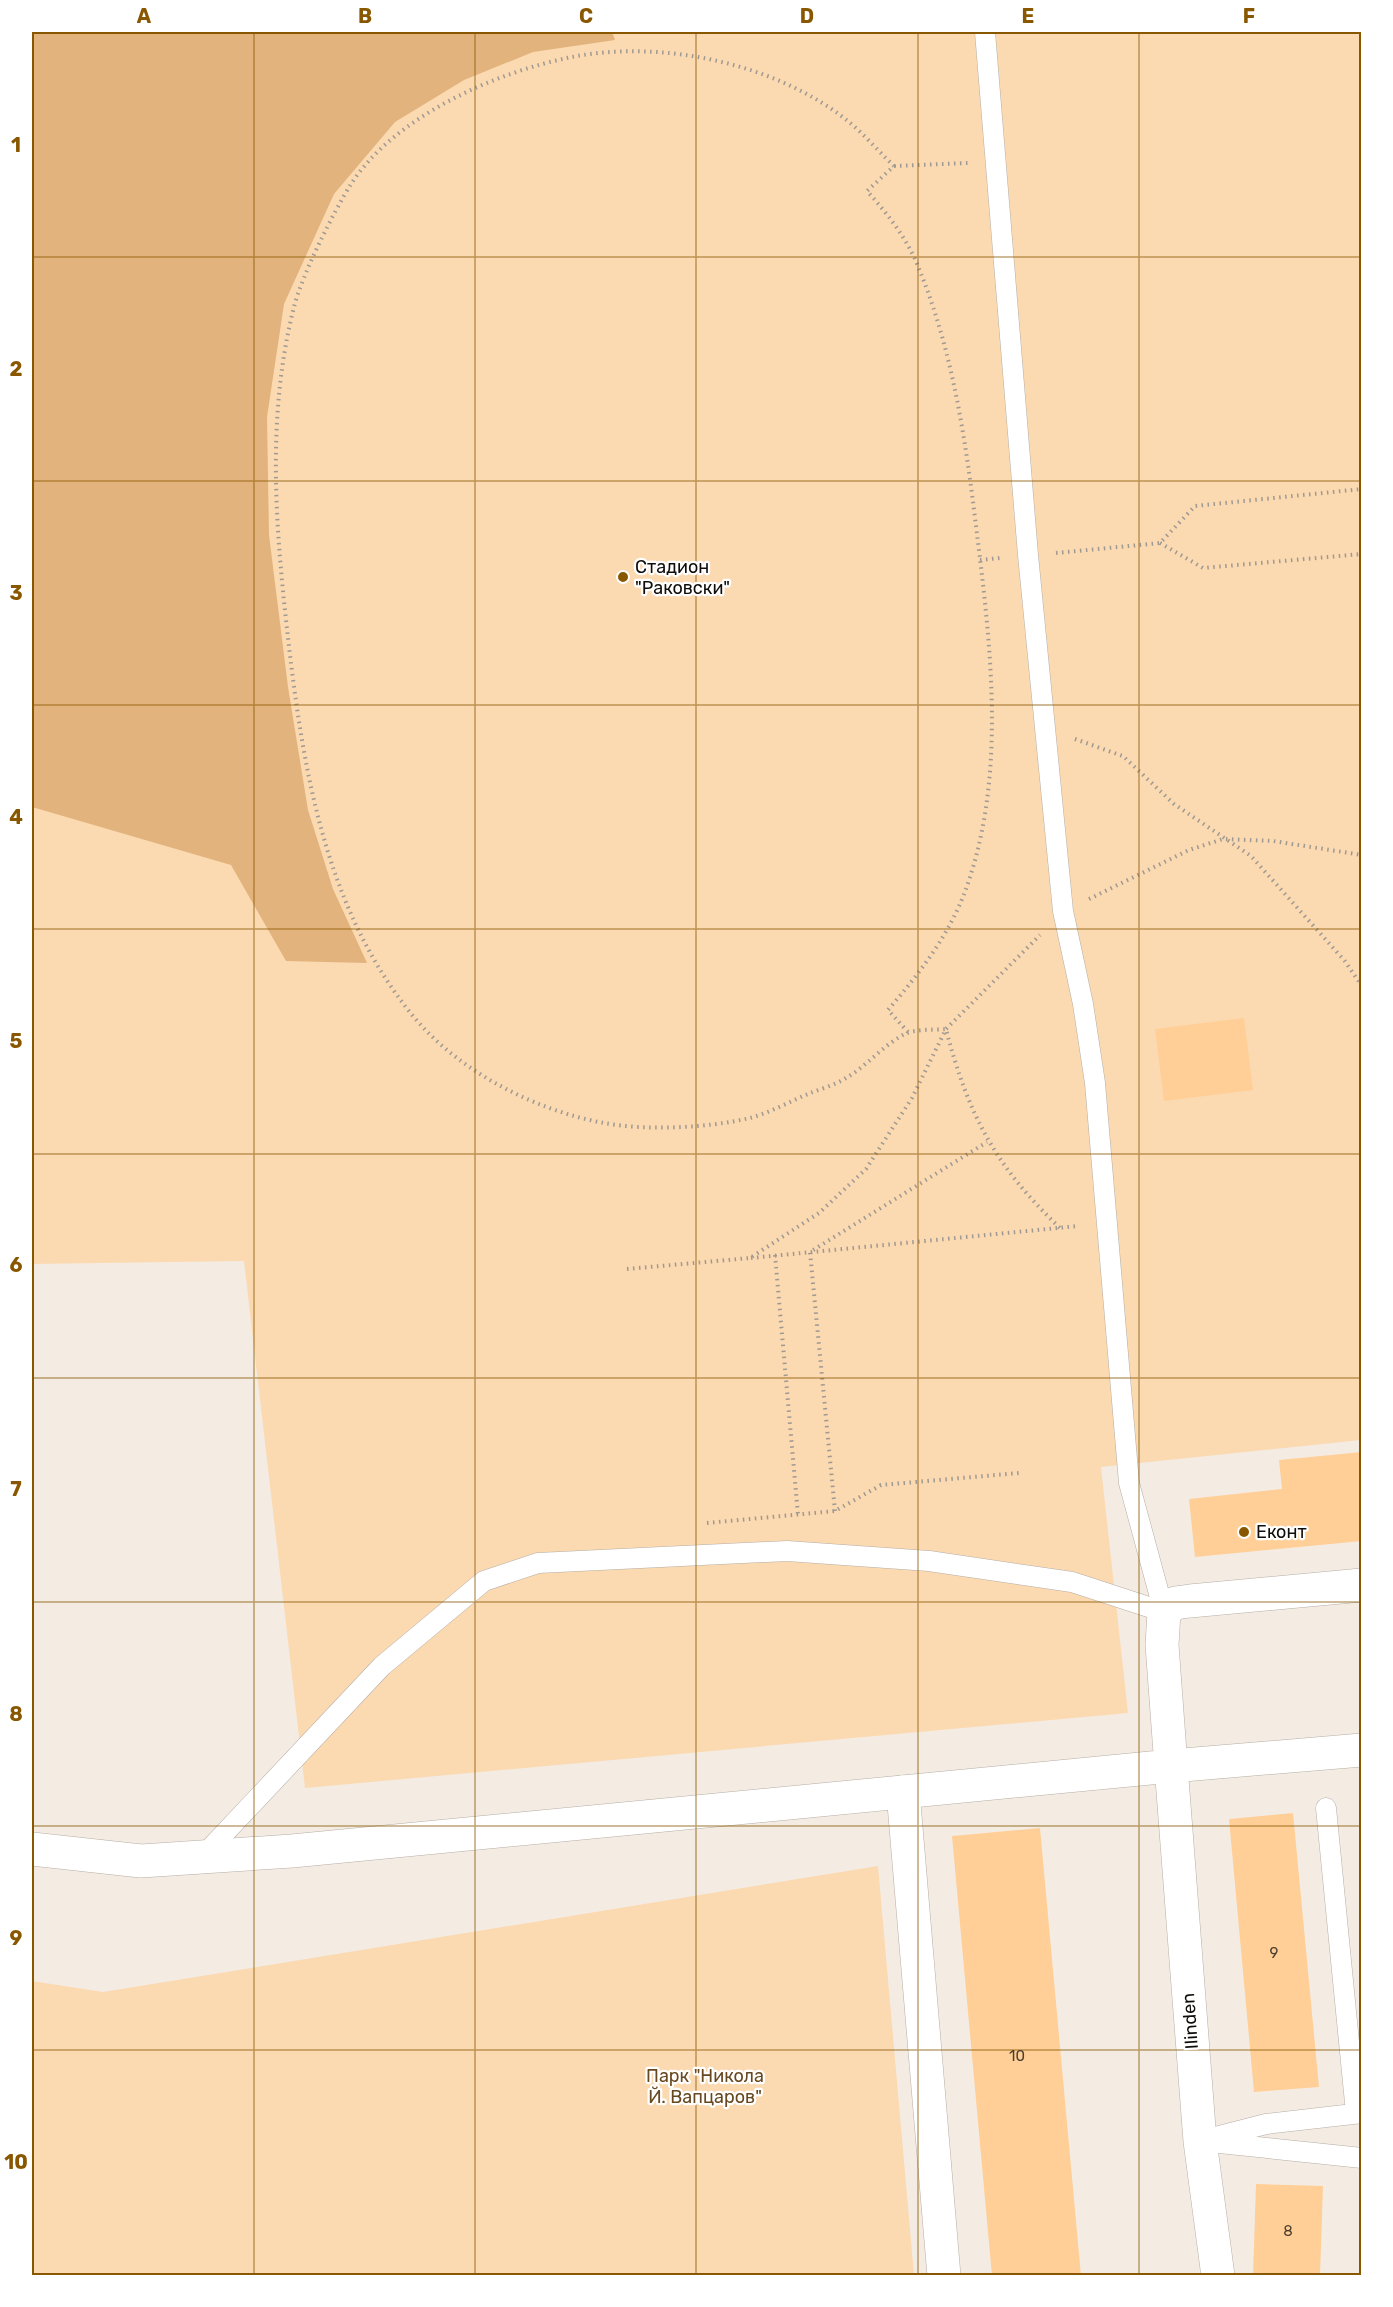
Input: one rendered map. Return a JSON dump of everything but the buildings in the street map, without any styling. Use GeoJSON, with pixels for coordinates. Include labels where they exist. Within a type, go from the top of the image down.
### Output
{"type":"FeatureCollection","features":[{"type":"Feature","properties":{"kind":"street"},"geometry":{"type":"LineString","coordinates":[[1164,1612],[1175,1603],[1362,1585]]}},
{"type":"Feature","properties":{"kind":"street","name":"Ilinden"},"geometry":{"type":"LineString","coordinates":[[1164,1612],[1162,1645],[1200,2141],[1218,2276]]}},
{"type":"Feature","properties":{"kind":"street"},"geometry":{"type":"LineString","coordinates":[[32,1849],[141,1862],[303,1850],[1171,1766],[1362,1750]]}},
{"type":"Feature","properties":{"kind":"street"},"geometry":{"type":"LineString","coordinates":[[903,1792],[944,2276]]}},
{"type":"Feature","properties":{"kind":"lane"},"geometry":{"type":"LineString","coordinates":[[985,32],[1028,555],[1064,911],[1083,1004],[1095,1083],[1130,1483],[1164,1612]]}},
{"type":"Feature","properties":{"kind":"lane"},"geometry":{"type":"LineString","coordinates":[[202,1857],[382,1666],[484,1581],[538,1563],[787,1551],[929,1561],[1072,1582],[1164,1612]]}},
{"type":"Feature","properties":{"kind":"lane"},"geometry":{"type":"LineString","coordinates":[[1200,2141],[1266,2124],[1359,2113],[1326,1808]]}},
{"type":"Feature","properties":{"kind":"lane"},"geometry":{"type":"LineString","coordinates":[[1200,2141],[1362,2158]]}},
{"type":"Feature","properties":{"kind":"path"},"geometry":{"type":"LineString","coordinates":[[894,166],[849,122],[813,98],[765,76],[679,53],[636,50],[593,53],[541,63],[482,86],[431,111],[391,139],[353,181],[295,302],[281,375],[275,433],[277,540],[293,678],[313,802],[333,869],[356,926],[387,981],[412,1016],[457,1059],[508,1092],[550,1106],[604,1123],[673,1128],[751,1117],[845,1079],[908,1032],[945,1029]]}},
{"type":"Feature","properties":{"kind":"path"},"geometry":{"type":"LineString","coordinates":[[908,1032],[888,1011],[926,965],[952,923],[970,876],[984,820],[990,754],[990,692],[980,560],[961,425],[946,351],[935,313],[913,256],[892,220],[867,191],[894,166],[995,162]]}},
{"type":"Feature","properties":{"kind":"path"},"geometry":{"type":"LineString","coordinates":[[1160,543],[1196,506],[1362,489]]}},
{"type":"Feature","properties":{"kind":"path"},"geometry":{"type":"LineString","coordinates":[[980,560],[1160,543],[1203,568],[1362,554]]}},
{"type":"Feature","properties":{"kind":"path"},"geometry":{"type":"LineString","coordinates":[[1045,732],[1077,739],[1123,756],[1174,804],[1251,856],[1344,960],[1362,986]]}},
{"type":"Feature","properties":{"kind":"path"},"geometry":{"type":"LineString","coordinates":[[750,1258],[819,1213],[866,1169],[912,1098],[945,1029],[1064,911],[1189,850],[1223,839],[1273,841],[1362,855]]}},
{"type":"Feature","properties":{"kind":"path"},"geometry":{"type":"LineString","coordinates":[[945,1029],[956,1067],[987,1142],[1020,1187],[1060,1228]]}},
{"type":"Feature","properties":{"kind":"path"},"geometry":{"type":"LineString","coordinates":[[810,1252],[987,1142]]}},
{"type":"Feature","properties":{"kind":"path"},"geometry":{"type":"LineString","coordinates":[[627,1269],[1108,1223]]}},
{"type":"Feature","properties":{"kind":"path"},"geometry":{"type":"LineString","coordinates":[[810,1252],[835,1511]]}},
{"type":"Feature","properties":{"kind":"path"},"geometry":{"type":"LineString","coordinates":[[775,1256],[798,1515]]}},
{"type":"Feature","properties":{"kind":"path"},"geometry":{"type":"LineString","coordinates":[[703,1524],[835,1511],[881,1485],[1019,1473]]}},
{"type":"Feature","properties":{"kind":"green space"},"geometry":{"type":"Polygon","coordinates":[[[32,32],[1361,32],[1361,1440],[1101,1467],[1128,1713],[305,1788],[244,1261],[32,1264],[32,32]]]}},
{"type":"Feature","properties":{"kind":"green space","name":"Парк \"Никола Й. Вапцаров\""},"geometry":{"type":"Polygon","coordinates":[[[878,1866],[914,2275],[32,2275],[32,1981],[103,1992],[878,1866]]]}},
{"type":"Feature","properties":{"kind":"shaded area"},"geometry":{"type":"Polygon","coordinates":[[[32,32],[612,32],[615,40],[533,52],[464,80],[395,122],[334,194],[284,304],[267,417],[269,535],[288,687],[308,810],[333,889],[367,963],[286,961],[231,865],[32,807],[32,32]]]}},
{"type":"Feature","properties":{"kind":"place","name":"Стадион \"Раковски\""},"geometry":{"type":"Point","coordinates":[623,577]}},
{"type":"Feature","properties":{"kind":"place","name":"Еконт"},"geometry":{"type":"Point","coordinates":[1244,1532]}}]}
